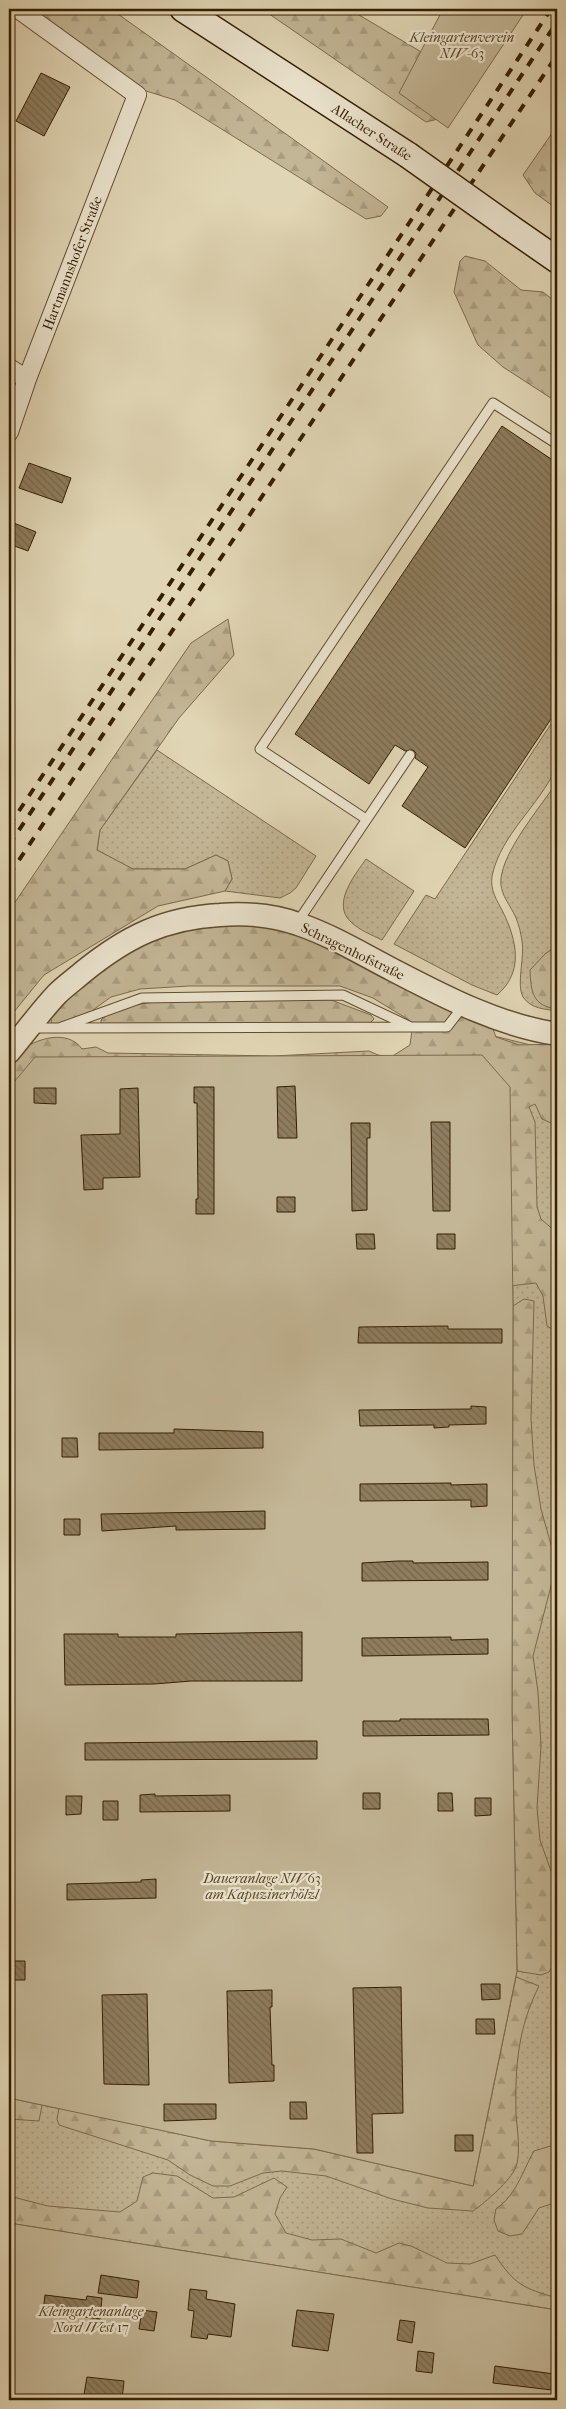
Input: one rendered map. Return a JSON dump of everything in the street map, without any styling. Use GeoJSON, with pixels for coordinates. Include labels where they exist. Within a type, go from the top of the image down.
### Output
{"type":"FeatureCollection","features":[{"type":"Feature","properties":{"kind":"main road","name":"Allacher Straße"},"geometry":{"type":"LineString","coordinates":[[183,9],[408,156],[557,260]]}},
{"type":"Feature","properties":{"kind":"street","name":"Hartmannshofer Straße"},"geometry":{"type":"LineString","coordinates":[[9,432],[27,379],[137,95],[18,9]]}},
{"type":"Feature","properties":{"kind":"street"},"geometry":{"type":"LineString","coordinates":[[9,368],[27,379]]}},
{"type":"Feature","properties":{"kind":"street","name":"Schragenhofstraße"},"geometry":{"type":"LineString","coordinates":[[9,1052],[58,993],[96,962],[130,938],[167,923],[200,916],[238,914],[267,916],[297,924],[464,1006],[538,1031],[557,1034]]}},
{"type":"Feature","properties":{"kind":"lane"},"geometry":{"type":"LineString","coordinates":[[366,819],[260,749],[494,403],[557,444]]}},
{"type":"Feature","properties":{"kind":"lane"},"geometry":{"type":"LineString","coordinates":[[297,924],[410,754]]}},
{"type":"Feature","properties":{"kind":"lane"},"geometry":{"type":"LineString","coordinates":[[59,1028],[142,998],[343,995],[411,1026]]}},
{"type":"Feature","properties":{"kind":"lane"},"geometry":{"type":"LineString","coordinates":[[29,1028],[447,1027],[464,1006]]}},
{"type":"Feature","properties":{"kind":"green space"},"geometry":{"type":"Polygon","coordinates":[[[32,9],[111,9],[388,207],[381,216],[366,219],[175,100],[143,90],[32,9]]]}},
{"type":"Feature","properties":{"kind":"green space"},"geometry":{"type":"Polygon","coordinates":[[[262,9],[349,9],[423,53],[446,117],[426,122],[262,9]]]}},
{"type":"Feature","properties":{"kind":"green space","name":"Kleingartenverein NW-63"},"geometry":{"type":"Polygon","coordinates":[[[443,9],[527,9],[448,128],[399,93],[443,9]]]}},
{"type":"Feature","properties":{"kind":"green space"},"geometry":{"type":"Polygon","coordinates":[[[557,126],[557,209],[535,193],[523,175],[557,126]]]}},
{"type":"Feature","properties":{"kind":"green space"},"geometry":{"type":"Polygon","coordinates":[[[465,256],[485,261],[521,290],[543,292],[557,303],[557,402],[503,367],[478,345],[454,292],[460,261],[465,256]]]}},
{"type":"Feature","properties":{"kind":"green space"},"geometry":{"type":"Polygon","coordinates":[[[228,619],[234,655],[179,718],[100,830],[97,850],[133,869],[185,869],[216,855],[228,861],[232,879],[225,891],[158,906],[44,975],[9,1018],[9,911],[191,643],[228,619]]]}},
{"type":"Feature","properties":{"kind":"green space"},"geometry":{"type":"Polygon","coordinates":[[[557,715],[559,750],[556,768],[549,782],[503,847],[492,876],[493,891],[512,934],[515,956],[511,976],[506,986],[497,995],[472,985],[394,944],[426,895],[435,899],[557,715]]]}},
{"type":"Feature","properties":{"kind":"green space"},"geometry":{"type":"Polygon","coordinates":[[[157,750],[316,856],[296,888],[280,898],[225,891],[232,879],[228,861],[216,855],[185,869],[132,869],[97,850],[100,830],[157,750]]]}},
{"type":"Feature","properties":{"kind":"green space"},"geometry":{"type":"Polygon","coordinates":[[[557,782],[557,946],[545,954],[554,1009],[557,1009],[557,1011],[534,1006],[523,997],[520,985],[523,947],[521,935],[516,918],[504,897],[501,880],[505,862],[511,850],[557,782]]]}},
{"type":"Feature","properties":{"kind":"green space"},"geometry":{"type":"Polygon","coordinates":[[[366,859],[414,891],[382,940],[354,925],[345,915],[343,907],[344,898],[351,881],[366,859]]]}},
{"type":"Feature","properties":{"kind":"green space"},"geometry":{"type":"Polygon","coordinates":[[[248,922],[285,929],[328,947],[474,1017],[493,1029],[496,1037],[519,1045],[557,1044],[557,1122],[551,1123],[542,1119],[535,1104],[529,1107],[535,1122],[537,1207],[541,1219],[557,1233],[557,1332],[547,1326],[543,1296],[536,1283],[509,1286],[9,1179],[9,1067],[18,1052],[43,1039],[61,1037],[76,1043],[82,1049],[96,1047],[108,1053],[274,1056],[369,1051],[391,1057],[410,1045],[412,1030],[409,1020],[373,998],[340,986],[189,986],[140,989],[111,997],[93,1010],[74,1032],[52,1030],[51,1019],[74,993],[126,950],[190,927],[248,922]]]}},
{"type":"Feature","properties":{"kind":"green space"},"geometry":{"type":"Polygon","coordinates":[[[557,946],[557,1009],[542,1005],[534,996],[530,970],[545,954],[557,946]]]}},
{"type":"Feature","properties":{"kind":"green space"},"geometry":{"type":"Polygon","coordinates":[[[199,1000],[331,1000],[371,1015],[374,1019],[369,1024],[101,1024],[101,1020],[113,1012],[130,1006],[151,1003],[199,1000]]]}},
{"type":"Feature","properties":{"kind":"green space"},"geometry":{"type":"Polygon","coordinates":[[[494,1036],[543,1048],[557,1049],[557,2310],[9,2223],[9,2098],[211,2141],[473,2185],[517,1971],[512,1710],[513,1306],[510,1087],[494,1036]]]}},
{"type":"Feature","properties":{"kind":"green space","name":"Daueranlage NW63 am Kapuzinerhölzl"},"geometry":{"type":"Polygon","coordinates":[[[482,1055],[510,1087],[513,1306],[512,1710],[517,1971],[473,2186],[314,2149],[211,2141],[9,2098],[9,1088],[35,1057],[482,1055]]]}},
{"type":"Feature","properties":{"kind":"green space"},"geometry":{"type":"Polygon","coordinates":[[[524,1299],[534,1301],[531,1419],[534,1465],[541,1509],[553,1552],[553,1578],[533,1656],[538,1692],[541,1746],[537,1808],[540,1840],[557,1888],[557,1958],[549,1972],[541,1975],[517,1971],[512,1710],[513,1306],[524,1299]]]}},
{"type":"Feature","properties":{"kind":"green space"},"geometry":{"type":"Polygon","coordinates":[[[516,1977],[539,1986],[526,2017],[517,2063],[516,2113],[518,2148],[516,2167],[503,2185],[473,2211],[428,2208],[392,2199],[326,2176],[282,2171],[263,2173],[230,2186],[213,2186],[190,2175],[168,2160],[59,2125],[57,2119],[59,2108],[211,2141],[314,2149],[473,2186],[516,1977]]]}},
{"type":"Feature","properties":{"kind":"green space"},"geometry":{"type":"Polygon","coordinates":[[[9,2098],[42,2105],[39,2121],[9,2119],[9,2098]]]}},
{"type":"Feature","properties":{"kind":"green space"},"geometry":{"type":"Polygon","coordinates":[[[557,2144],[557,2202],[539,2208],[522,2234],[510,2236],[498,2231],[494,2220],[496,2209],[514,2190],[534,2151],[557,2144]]]}},
{"type":"Feature","properties":{"kind":"green space"},"geometry":{"type":"Polygon","coordinates":[[[153,2173],[177,2176],[213,2198],[234,2197],[274,2178],[287,2187],[280,2198],[275,2214],[286,2233],[312,2240],[341,2239],[376,2253],[399,2243],[411,2246],[447,2263],[470,2264],[495,2255],[508,2273],[521,2284],[557,2298],[557,2310],[9,2223],[9,2196],[48,2206],[120,2212],[137,2201],[143,2177],[153,2173]]]}},
{"type":"Feature","properties":{"kind":"green space","name":"Kleingartenanlage Nord West 17"},"geometry":{"type":"Polygon","coordinates":[[[9,2223],[557,2310],[557,2400],[9,2400],[9,2223]]]}},
{"type":"Feature","properties":{"kind":"building"},"geometry":{"type":"Polygon","coordinates":[[[41,73],[70,87],[44,136],[16,121],[41,73]]]}},
{"type":"Feature","properties":{"kind":"building"},"geometry":{"type":"Polygon","coordinates":[[[502,426],[557,463],[557,710],[465,848],[402,806],[428,767],[415,758],[416,753],[413,750],[405,751],[395,745],[369,784],[295,734],[502,426]]]}},
{"type":"Feature","properties":{"kind":"building"},"geometry":{"type":"Polygon","coordinates":[[[29,463],[71,478],[62,503],[19,488],[29,463]]]}},
{"type":"Feature","properties":{"kind":"building"},"geometry":{"type":"Polygon","coordinates":[[[9,521],[36,532],[28,551],[9,544],[9,521]]]}},
{"type":"Feature","properties":{"kind":"building"},"geometry":{"type":"Polygon","coordinates":[[[295,1086],[297,1138],[278,1138],[277,1087],[295,1086]]]}},
{"type":"Feature","properties":{"kind":"building"},"geometry":{"type":"Polygon","coordinates":[[[194,1087],[214,1087],[214,1214],[196,1214],[196,1199],[198,1199],[197,1103],[194,1103],[194,1087]]]}},
{"type":"Feature","properties":{"kind":"building"},"geometry":{"type":"Polygon","coordinates":[[[34,1088],[56,1088],[56,1104],[34,1103],[34,1088]]]}},
{"type":"Feature","properties":{"kind":"building"},"geometry":{"type":"Polygon","coordinates":[[[138,1088],[140,1177],[103,1178],[103,1189],[84,1190],[81,1135],[120,1134],[120,1089],[138,1088]]]}},
{"type":"Feature","properties":{"kind":"building"},"geometry":{"type":"Polygon","coordinates":[[[431,1122],[450,1122],[450,1211],[433,1211],[431,1122]]]}},
{"type":"Feature","properties":{"kind":"building"},"geometry":{"type":"Polygon","coordinates":[[[351,1123],[370,1123],[370,1138],[367,1138],[367,1210],[352,1211],[351,1123]]]}},
{"type":"Feature","properties":{"kind":"building"},"geometry":{"type":"Polygon","coordinates":[[[277,1197],[295,1197],[295,1212],[277,1212],[277,1197]]]}},
{"type":"Feature","properties":{"kind":"building"},"geometry":{"type":"Polygon","coordinates":[[[356,1234],[374,1234],[375,1249],[357,1249],[356,1234]]]}},
{"type":"Feature","properties":{"kind":"building"},"geometry":{"type":"Polygon","coordinates":[[[437,1234],[455,1234],[455,1249],[437,1249],[437,1234]]]}},
{"type":"Feature","properties":{"kind":"building"},"geometry":{"type":"Polygon","coordinates":[[[448,1326],[448,1329],[502,1329],[502,1343],[358,1343],[359,1327],[448,1326]]]}},
{"type":"Feature","properties":{"kind":"building"},"geometry":{"type":"Polygon","coordinates":[[[471,1406],[486,1407],[486,1424],[449,1425],[449,1427],[434,1428],[434,1425],[360,1426],[359,1410],[471,1409],[471,1406]]]}},
{"type":"Feature","properties":{"kind":"building"},"geometry":{"type":"Polygon","coordinates":[[[174,1429],[263,1432],[263,1448],[99,1450],[99,1433],[174,1433],[174,1429]]]}},
{"type":"Feature","properties":{"kind":"building"},"geometry":{"type":"Polygon","coordinates":[[[62,1438],[77,1438],[78,1457],[62,1457],[62,1438]]]}},
{"type":"Feature","properties":{"kind":"building"},"geometry":{"type":"Polygon","coordinates":[[[451,1483],[451,1485],[487,1484],[487,1506],[471,1507],[471,1500],[360,1501],[360,1484],[451,1483]]]}},
{"type":"Feature","properties":{"kind":"building"},"geometry":{"type":"Polygon","coordinates":[[[265,1511],[265,1529],[176,1530],[176,1526],[102,1531],[101,1514],[265,1511]]]}},
{"type":"Feature","properties":{"kind":"building"},"geometry":{"type":"Polygon","coordinates":[[[64,1519],[80,1519],[80,1535],[64,1535],[64,1519]]]}},
{"type":"Feature","properties":{"kind":"building"},"geometry":{"type":"Polygon","coordinates":[[[413,1561],[413,1563],[488,1562],[488,1580],[362,1581],[362,1563],[413,1561]]]}},
{"type":"Feature","properties":{"kind":"building"},"geometry":{"type":"Polygon","coordinates":[[[302,1632],[302,1681],[191,1681],[154,1684],[65,1685],[64,1634],[118,1634],[118,1637],[176,1637],[176,1634],[302,1632]]]}},
{"type":"Feature","properties":{"kind":"building"},"geometry":{"type":"Polygon","coordinates":[[[451,1637],[451,1640],[488,1639],[488,1654],[362,1656],[362,1638],[451,1637]]]}},
{"type":"Feature","properties":{"kind":"building"},"geometry":{"type":"Polygon","coordinates":[[[400,1719],[488,1719],[489,1735],[363,1736],[363,1721],[400,1721],[400,1719]]]}},
{"type":"Feature","properties":{"kind":"building"},"geometry":{"type":"Polygon","coordinates":[[[317,1741],[317,1759],[85,1760],[85,1743],[317,1741]]]}},
{"type":"Feature","properties":{"kind":"building"},"geometry":{"type":"Polygon","coordinates":[[[363,1793],[380,1793],[380,1809],[363,1809],[363,1793]]]}},
{"type":"Feature","properties":{"kind":"building"},"geometry":{"type":"Polygon","coordinates":[[[438,1793],[452,1793],[453,1811],[438,1811],[438,1793]]]}},
{"type":"Feature","properties":{"kind":"building"},"geometry":{"type":"Polygon","coordinates":[[[155,1794],[155,1796],[230,1795],[230,1811],[140,1812],[140,1795],[155,1794]]]}},
{"type":"Feature","properties":{"kind":"building"},"geometry":{"type":"Polygon","coordinates":[[[66,1796],[82,1796],[81,1814],[66,1815],[66,1796]]]}},
{"type":"Feature","properties":{"kind":"building"},"geometry":{"type":"Polygon","coordinates":[[[475,1798],[491,1798],[491,1815],[475,1816],[475,1798]]]}},
{"type":"Feature","properties":{"kind":"building"},"geometry":{"type":"Polygon","coordinates":[[[103,1801],[118,1801],[118,1820],[103,1820],[103,1801]]]}},
{"type":"Feature","properties":{"kind":"building"},"geometry":{"type":"Polygon","coordinates":[[[156,1879],[156,1898],[67,1900],[67,1884],[141,1882],[141,1880],[156,1879]]]}},
{"type":"Feature","properties":{"kind":"building"},"geometry":{"type":"Polygon","coordinates":[[[10,1961],[25,1961],[25,1980],[10,1980],[10,1961]]]}},
{"type":"Feature","properties":{"kind":"building"},"geometry":{"type":"Polygon","coordinates":[[[481,1984],[500,1984],[500,1999],[482,2000],[481,1984]]]}},
{"type":"Feature","properties":{"kind":"building"},"geometry":{"type":"Polygon","coordinates":[[[401,1987],[403,2113],[372,2114],[373,2153],[357,2153],[353,1988],[401,1987]]]}},
{"type":"Feature","properties":{"kind":"building"},"geometry":{"type":"Polygon","coordinates":[[[272,1990],[272,2007],[270,2007],[274,2081],[229,2083],[227,1991],[272,1990]]]}},
{"type":"Feature","properties":{"kind":"building"},"geometry":{"type":"Polygon","coordinates":[[[147,1994],[149,2085],[104,2084],[102,1995],[147,1994]]]}},
{"type":"Feature","properties":{"kind":"building"},"geometry":{"type":"Polygon","coordinates":[[[476,2019],[494,2019],[495,2034],[476,2034],[476,2019]]]}},
{"type":"Feature","properties":{"kind":"building"},"geometry":{"type":"Polygon","coordinates":[[[290,2102],[306,2102],[307,2119],[290,2119],[290,2102]]]}},
{"type":"Feature","properties":{"kind":"building"},"geometry":{"type":"Polygon","coordinates":[[[164,2104],[216,2104],[216,2119],[164,2121],[164,2104]]]}},
{"type":"Feature","properties":{"kind":"building"},"geometry":{"type":"Polygon","coordinates":[[[455,2135],[473,2135],[473,2151],[455,2151],[455,2135]]]}},
{"type":"Feature","properties":{"kind":"building"},"geometry":{"type":"Polygon","coordinates":[[[101,2275],[139,2281],[137,2298],[98,2293],[101,2275]]]}},
{"type":"Feature","properties":{"kind":"building"},"geometry":{"type":"Polygon","coordinates":[[[190,2289],[207,2291],[206,2299],[235,2304],[231,2337],[208,2334],[207,2339],[191,2337],[194,2311],[188,2310],[190,2289]]]}},
{"type":"Feature","properties":{"kind":"building"},"geometry":{"type":"Polygon","coordinates":[[[45,2295],[86,2300],[87,2296],[102,2298],[100,2319],[43,2312],[45,2295]]]}},
{"type":"Feature","properties":{"kind":"building"},"geometry":{"type":"Polygon","coordinates":[[[142,2310],[157,2312],[154,2331],[139,2329],[142,2310]]]}},
{"type":"Feature","properties":{"kind":"building"},"geometry":{"type":"Polygon","coordinates":[[[297,2310],[334,2314],[328,2351],[292,2346],[297,2310]]]}},
{"type":"Feature","properties":{"kind":"building"},"geometry":{"type":"Polygon","coordinates":[[[400,2320],[415,2322],[412,2343],[397,2340],[400,2320]]]}},
{"type":"Feature","properties":{"kind":"building"},"geometry":{"type":"Polygon","coordinates":[[[418,2351],[434,2353],[432,2373],[416,2371],[418,2351]]]}},
{"type":"Feature","properties":{"kind":"building"},"geometry":{"type":"Polygon","coordinates":[[[495,2366],[554,2374],[552,2390],[493,2383],[495,2366]]]}},
{"type":"Feature","properties":{"kind":"building"},"geometry":{"type":"Polygon","coordinates":[[[87,2377],[124,2381],[122,2400],[83,2400],[87,2377]]]}},
{"type":"Feature","properties":{"kind":"railway"},"geometry":{"type":"LineString","coordinates":[[9,826],[551,9]]}},
{"type":"Feature","properties":{"kind":"railway"},"geometry":{"type":"LineString","coordinates":[[9,845],[557,22]]}},
{"type":"Feature","properties":{"kind":"railway"},"geometry":{"type":"LineString","coordinates":[[9,875],[557,55]]}}]}
